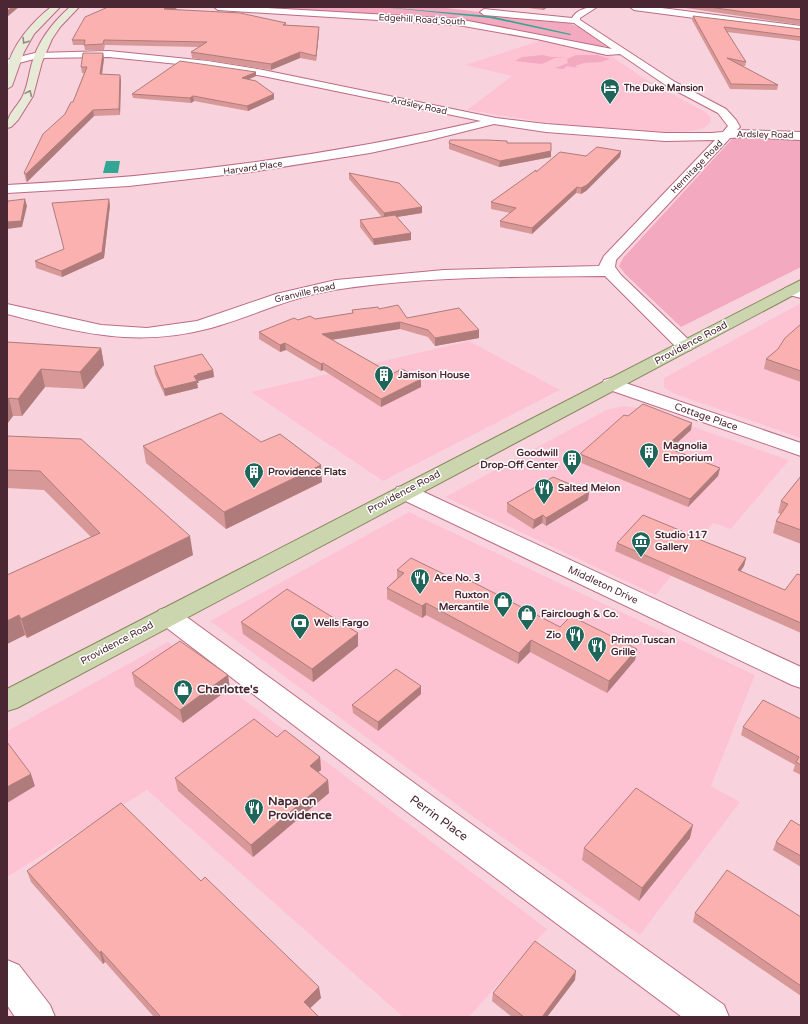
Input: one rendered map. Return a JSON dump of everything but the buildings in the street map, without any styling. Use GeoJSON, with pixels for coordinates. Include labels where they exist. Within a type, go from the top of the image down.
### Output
{"type":"FeatureCollection","features":[{"type":"Feature","properties":{"kind":"main road"},"geometry":{"type":"LineString","coordinates":[[7,86],[11,59],[37,24],[56,7]]}},
{"type":"Feature","properties":{"kind":"main road"},"geometry":{"type":"LineString","coordinates":[[7,126],[12,112],[30,92],[39,55],[58,24],[75,7]]}},
{"type":"Feature","properties":{"kind":"main road"},"geometry":{"type":"LineString","coordinates":[[37,24],[58,24]]}},
{"type":"Feature","properties":{"kind":"main road","name":"Providence Road"},"geometry":{"type":"LineString","coordinates":[[7,701],[611,384],[798,290]]}},
{"type":"Feature","properties":{"kind":"street","name":"Edgehill Road South"},"geometry":{"type":"LineString","coordinates":[[218,7],[292,13],[458,22],[537,36],[607,52],[622,52]]}},
{"type":"Feature","properties":{"kind":"street"},"geometry":{"type":"LineString","coordinates":[[473,10],[576,21],[576,17],[593,7]]}},
{"type":"Feature","properties":{"kind":"street"},"geometry":{"type":"LineString","coordinates":[[634,7],[801,29]]}},
{"type":"Feature","properties":{"kind":"street","name":"Hermitage Road"},"geometry":{"type":"LineString","coordinates":[[576,21],[671,84],[722,111],[732,122],[734,127],[609,259],[607,267],[610,271]]}},
{"type":"Feature","properties":{"kind":"street","name":"Ardsley Road"},"geometry":{"type":"LineString","coordinates":[[11,59],[39,55],[118,54],[208,64],[262,72],[496,121],[601,134],[688,138],[744,133],[801,136]]}},
{"type":"Feature","properties":{"kind":"street","name":"Harvard Place"},"geometry":{"type":"LineString","coordinates":[[7,189],[121,183],[241,170],[356,152],[496,121]]}},
{"type":"Feature","properties":{"kind":"street"},"geometry":{"type":"LineString","coordinates":[[610,271],[685,346]]}},
{"type":"Feature","properties":{"kind":"street","name":"Granville Road"},"geometry":{"type":"LineString","coordinates":[[7,309],[89,330],[117,333],[160,332],[198,326],[273,300],[302,292],[346,283],[464,274],[610,271]]}},
{"type":"Feature","properties":{"kind":"street","name":"Cottage Place"},"geometry":{"type":"LineString","coordinates":[[611,384],[801,450]]}},
{"type":"Feature","properties":{"kind":"street","name":"Middleton Drive"},"geometry":{"type":"LineString","coordinates":[[405,492],[801,678]]}},
{"type":"Feature","properties":{"kind":"street","name":"Perrin Place"},"geometry":{"type":"LineString","coordinates":[[168,616],[423,806],[711,1017]]}},
{"type":"Feature","properties":{"kind":"street"},"geometry":{"type":"LineString","coordinates":[[7,977],[37,1017]]}},
{"type":"Feature","properties":{"kind":"shaded area"},"geometry":{"type":"Polygon","coordinates":[[[228,7],[439,7],[569,23],[581,28],[606,46],[601,47],[483,24],[228,7]]]}},
{"type":"Feature","properties":{"kind":"shaded area"},"geometry":{"type":"Polygon","coordinates":[[[542,40],[583,51],[610,55],[645,79],[707,113],[711,118],[710,123],[704,128],[692,131],[660,133],[562,125],[467,110],[512,76],[465,65],[542,40]]]}},
{"type":"Feature","properties":{"kind":"shaded area"},"geometry":{"type":"Polygon","coordinates":[[[543,55],[551,57],[567,57],[555,58],[542,64],[515,61],[522,57],[543,55]]]}},
{"type":"Feature","properties":{"kind":"shaded area"},"geometry":{"type":"Polygon","coordinates":[[[576,55],[598,55],[610,59],[575,66],[578,68],[567,66],[563,69],[555,68],[568,63],[567,59],[576,55]]]}},
{"type":"Feature","properties":{"kind":"shaded area"},"geometry":{"type":"Polygon","coordinates":[[[744,134],[801,136],[801,267],[681,327],[625,274],[619,266],[623,258],[733,138],[744,134]]]}},
{"type":"Feature","properties":{"kind":"shaded area"},"geometry":{"type":"Polygon","coordinates":[[[106,161],[120,161],[118,173],[103,173],[106,161]]]}},
{"type":"Feature","properties":{"kind":"shaded area"},"geometry":{"type":"Polygon","coordinates":[[[801,303],[801,438],[675,394],[664,388],[664,378],[801,303]]]}},
{"type":"Feature","properties":{"kind":"shaded area"},"geometry":{"type":"Polygon","coordinates":[[[469,341],[560,390],[383,481],[251,392],[469,341]]]}},
{"type":"Feature","properties":{"kind":"shaded area"},"geometry":{"type":"Polygon","coordinates":[[[623,406],[639,408],[789,460],[731,529],[713,523],[656,595],[445,497],[606,410],[623,406]]]}},
{"type":"Feature","properties":{"kind":"shaded area"},"geometry":{"type":"Polygon","coordinates":[[[409,512],[755,675],[711,786],[740,802],[640,935],[468,813],[210,621],[409,512]]]}},
{"type":"Feature","properties":{"kind":"shaded area"},"geometry":{"type":"Polygon","coordinates":[[[168,642],[547,929],[469,1017],[403,1017],[147,790],[7,877],[7,731],[168,642]]]}},
{"type":"Feature","properties":{"kind":"waterway"},"geometry":{"type":"LineString","coordinates":[[383,7],[490,17],[570,34]]}},
{"type":"Feature","properties":{"kind":"place","name":"The Duke Mansion"},"geometry":{"type":"Point","coordinates":[610,105]}},
{"type":"Feature","properties":{"kind":"place","name":"Jamison House"},"geometry":{"type":"Point","coordinates":[384,392]}},
{"type":"Feature","properties":{"kind":"place","name":"Magnolia Emporium"},"geometry":{"type":"Point","coordinates":[649,469]}},
{"type":"Feature","properties":{"kind":"place","name":"Goodwill Drop-Off Center"},"geometry":{"type":"Point","coordinates":[572,476]}},
{"type":"Feature","properties":{"kind":"place","name":"Providence Flats"},"geometry":{"type":"Point","coordinates":[254,489]}},
{"type":"Feature","properties":{"kind":"place","name":"Salted Melon"},"geometry":{"type":"Point","coordinates":[544,505]}},
{"type":"Feature","properties":{"kind":"place","name":"Studio 117 Gallery"},"geometry":{"type":"Point","coordinates":[641,558]}},
{"type":"Feature","properties":{"kind":"place","name":"Ace No. 3"},"geometry":{"type":"Point","coordinates":[420,595]}},
{"type":"Feature","properties":{"kind":"place","name":"Ruxton Mercantile"},"geometry":{"type":"Point","coordinates":[503,618]}},
{"type":"Feature","properties":{"kind":"place","name":"Fairclough & Co."},"geometry":{"type":"Point","coordinates":[527,631]}},
{"type":"Feature","properties":{"kind":"place","name":"Wells Fargo"},"geometry":{"type":"Point","coordinates":[300,640]}},
{"type":"Feature","properties":{"kind":"place","name":"Zio"},"geometry":{"type":"Point","coordinates":[575,652]}},
{"type":"Feature","properties":{"kind":"place","name":"Primo Tuscan Grille"},"geometry":{"type":"Point","coordinates":[597,663]}},
{"type":"Feature","properties":{"kind":"place","name":"Charlotte's"},"geometry":{"type":"Point","coordinates":[183,706]}},
{"type":"Feature","properties":{"kind":"place","name":"Napa on Providence"},"geometry":{"type":"Point","coordinates":[254,825]}}]}
